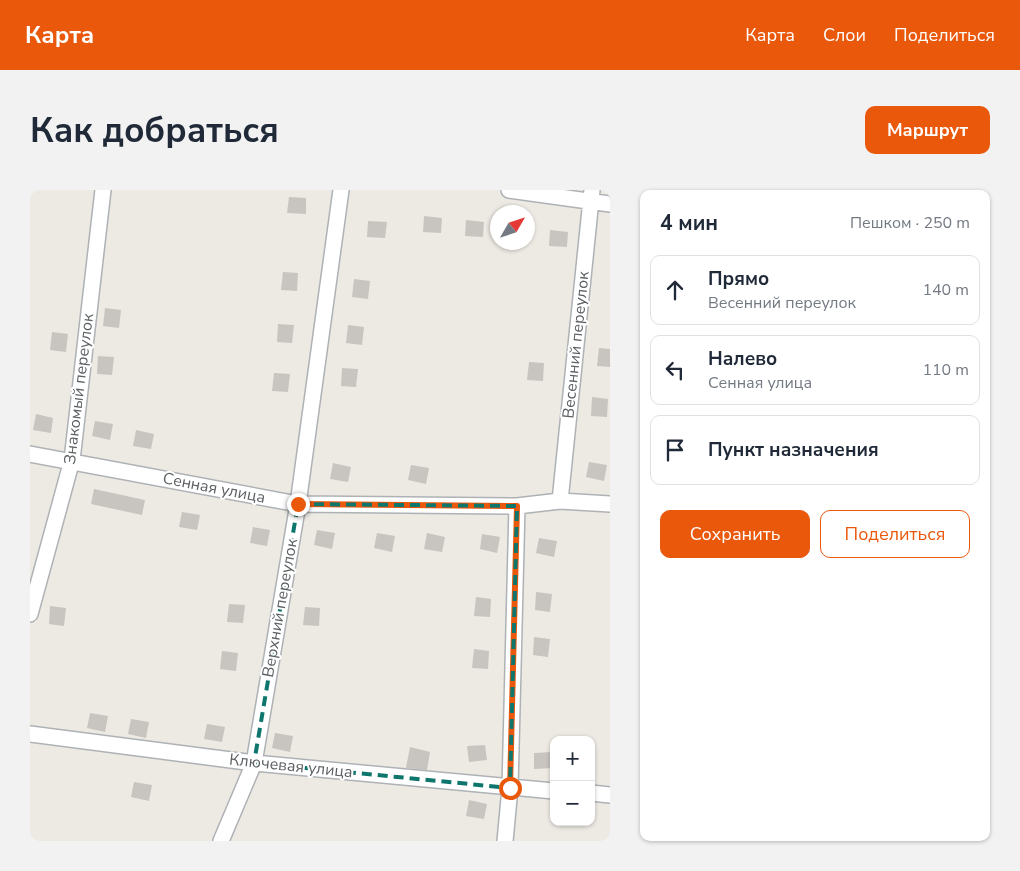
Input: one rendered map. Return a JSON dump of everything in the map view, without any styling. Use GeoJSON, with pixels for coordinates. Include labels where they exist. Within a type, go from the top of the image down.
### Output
{"type":"FeatureCollection","features":[{"type":"Feature","properties":{"kind":"street","name":"Знакомый переулок"},"geometry":{"type":"LineString","coordinates":[[30,614],[72,460],[103,190]]}},
{"type":"Feature","properties":{"kind":"street","name":"Верхний переулок"},"geometry":{"type":"LineString","coordinates":[[221,841],[254,763],[298,504],[341,190]]}},
{"type":"Feature","properties":{"kind":"street"},"geometry":{"type":"LineString","coordinates":[[509,190],[591,196],[610,204]]}},
{"type":"Feature","properties":{"kind":"street","name":"Весенний переулок"},"geometry":{"type":"LineString","coordinates":[[560,501],[591,196]]}},
{"type":"Feature","properties":{"kind":"street","name":"Сенная улица"},"geometry":{"type":"LineString","coordinates":[[30,454],[72,460],[298,504],[517,506],[560,501],[610,504]]}},
{"type":"Feature","properties":{"kind":"street"},"geometry":{"type":"LineString","coordinates":[[505,841],[510,788],[517,506]]}},
{"type":"Feature","properties":{"kind":"street","name":"Ключевая улица"},"geometry":{"type":"LineString","coordinates":[[30,734],[254,763],[550,791]]}},
{"type":"Feature","properties":{"kind":"street"},"geometry":{"type":"LineString","coordinates":[[595,793],[610,795]]}},
{"type":"Feature","properties":{"kind":"highlighted area"},"geometry":{"type":"Polygon","coordinates":[[[298,504],[517,506],[510,788],[254,763],[298,504]]]}},
{"type":"Feature","properties":{"kind":"building"},"geometry":{"type":"Polygon","coordinates":[[[289,197],[306,198],[306,214],[287,213],[289,197]]]}},
{"type":"Feature","properties":{"kind":"building"},"geometry":{"type":"Polygon","coordinates":[[[424,216],[442,218],[441,233],[423,232],[424,216]]]}},
{"type":"Feature","properties":{"kind":"building"},"geometry":{"type":"Polygon","coordinates":[[[466,220],[484,222],[483,237],[465,236],[466,220]]]}},
{"type":"Feature","properties":{"kind":"building"},"geometry":{"type":"Polygon","coordinates":[[[368,221],[387,222],[385,238],[367,237],[368,221]]]}},
{"type":"Feature","properties":{"kind":"building"},"geometry":{"type":"Polygon","coordinates":[[[550,230],[568,232],[567,247],[549,246],[550,230]]]}},
{"type":"Feature","properties":{"kind":"building"},"geometry":{"type":"Polygon","coordinates":[[[283,272],[298,273],[297,291],[281,290],[283,272]]]}},
{"type":"Feature","properties":{"kind":"building"},"geometry":{"type":"Polygon","coordinates":[[[354,279],[370,281],[368,299],[352,297],[354,279]]]}},
{"type":"Feature","properties":{"kind":"building"},"geometry":{"type":"Polygon","coordinates":[[[105,308],[121,310],[119,328],[103,326],[105,308]]]}},
{"type":"Feature","properties":{"kind":"building"},"geometry":{"type":"Polygon","coordinates":[[[278,324],[294,325],[292,343],[277,342],[278,324]]]}},
{"type":"Feature","properties":{"kind":"building"},"geometry":{"type":"Polygon","coordinates":[[[348,325],[364,327],[362,345],[346,343],[348,325]]]}},
{"type":"Feature","properties":{"kind":"building"},"geometry":{"type":"Polygon","coordinates":[[[52,332],[68,334],[66,352],[50,350],[52,332]]]}},
{"type":"Feature","properties":{"kind":"building"},"geometry":{"type":"Polygon","coordinates":[[[599,348],[610,349],[610,367],[597,366],[599,348]]]}},
{"type":"Feature","properties":{"kind":"building"},"geometry":{"type":"Polygon","coordinates":[[[98,356],[114,357],[112,375],[97,374],[98,356]]]}},
{"type":"Feature","properties":{"kind":"building"},"geometry":{"type":"Polygon","coordinates":[[[529,362],[544,363],[543,381],[527,380],[529,362]]]}},
{"type":"Feature","properties":{"kind":"building"},"geometry":{"type":"Polygon","coordinates":[[[342,368],[358,369],[356,387],[341,386],[342,368]]]}},
{"type":"Feature","properties":{"kind":"building"},"geometry":{"type":"Polygon","coordinates":[[[274,373],[290,374],[288,392],[272,391],[274,373]]]}},
{"type":"Feature","properties":{"kind":"building"},"geometry":{"type":"Polygon","coordinates":[[[592,397],[608,399],[607,417],[591,416],[592,397]]]}},
{"type":"Feature","properties":{"kind":"building"},"geometry":{"type":"Polygon","coordinates":[[[36,414],[53,418],[51,433],[33,430],[36,414]]]}},
{"type":"Feature","properties":{"kind":"building"},"geometry":{"type":"Polygon","coordinates":[[[95,421],[113,424],[110,440],[92,436],[95,421]]]}},
{"type":"Feature","properties":{"kind":"building"},"geometry":{"type":"Polygon","coordinates":[[[136,430],[154,434],[151,449],[133,446],[136,430]]]}},
{"type":"Feature","properties":{"kind":"building"},"geometry":{"type":"Polygon","coordinates":[[[589,462],[607,465],[604,481],[586,477],[589,462]]]}},
{"type":"Feature","properties":{"kind":"building"},"geometry":{"type":"Polygon","coordinates":[[[333,463],[351,467],[348,482],[330,479],[333,463]]]}},
{"type":"Feature","properties":{"kind":"building"},"geometry":{"type":"Polygon","coordinates":[[[411,465],[429,468],[426,484],[408,480],[411,465]]]}},
{"type":"Feature","properties":{"kind":"building"},"geometry":{"type":"Polygon","coordinates":[[[94,489],[145,500],[142,515],[91,504],[94,489]]]}},
{"type":"Feature","properties":{"kind":"building"},"geometry":{"type":"Polygon","coordinates":[[[182,512],[200,515],[197,530],[179,527],[182,512]]]}},
{"type":"Feature","properties":{"kind":"building"},"geometry":{"type":"Polygon","coordinates":[[[253,527],[270,530],[267,546],[250,543],[253,527]]]}},
{"type":"Feature","properties":{"kind":"building"},"geometry":{"type":"Polygon","coordinates":[[[317,530],[335,533],[332,549],[314,545],[317,530]]]}},
{"type":"Feature","properties":{"kind":"building"},"geometry":{"type":"Polygon","coordinates":[[[377,533],[395,536],[392,552],[374,548],[377,533]]]}},
{"type":"Feature","properties":{"kind":"building"},"geometry":{"type":"Polygon","coordinates":[[[427,533],[445,537],[442,552],[424,549],[427,533]]]}},
{"type":"Feature","properties":{"kind":"building"},"geometry":{"type":"Polygon","coordinates":[[[482,534],[500,537],[497,553],[480,549],[482,534]]]}},
{"type":"Feature","properties":{"kind":"building"},"geometry":{"type":"Polygon","coordinates":[[[539,538],[557,541],[554,557],[536,553],[539,538]]]}},
{"type":"Feature","properties":{"kind":"building"},"geometry":{"type":"Polygon","coordinates":[[[536,592],[552,594],[550,612],[535,610],[536,592]]]}},
{"type":"Feature","properties":{"kind":"building"},"geometry":{"type":"Polygon","coordinates":[[[476,597],[491,599],[490,617],[474,616],[476,597]]]}},
{"type":"Feature","properties":{"kind":"building"},"geometry":{"type":"Polygon","coordinates":[[[229,604],[245,605],[243,623],[227,622],[229,604]]]}},
{"type":"Feature","properties":{"kind":"building"},"geometry":{"type":"Polygon","coordinates":[[[50,606],[66,608],[64,626],[49,624],[50,606]]]}},
{"type":"Feature","properties":{"kind":"building"},"geometry":{"type":"Polygon","coordinates":[[[305,607],[320,608],[319,626],[303,625],[305,607]]]}},
{"type":"Feature","properties":{"kind":"building"},"geometry":{"type":"Polygon","coordinates":[[[534,637],[550,639],[548,657],[533,655],[534,637]]]}},
{"type":"Feature","properties":{"kind":"building"},"geometry":{"type":"Polygon","coordinates":[[[474,649],[489,651],[488,669],[472,668],[474,649]]]}},
{"type":"Feature","properties":{"kind":"building"},"geometry":{"type":"Polygon","coordinates":[[[222,651],[238,653],[236,671],[220,669],[222,651]]]}},
{"type":"Feature","properties":{"kind":"building"},"geometry":{"type":"Polygon","coordinates":[[[90,713],[108,716],[105,732],[87,728],[90,713]]]}},
{"type":"Feature","properties":{"kind":"building"},"geometry":{"type":"Polygon","coordinates":[[[131,719],[149,722],[146,738],[128,734],[131,719]]]}},
{"type":"Feature","properties":{"kind":"building"},"geometry":{"type":"Polygon","coordinates":[[[207,724],[225,727],[222,742],[204,739],[207,724]]]}},
{"type":"Feature","properties":{"kind":"building"},"geometry":{"type":"Polygon","coordinates":[[[275,733],[293,736],[290,752],[272,748],[275,733]]]}},
{"type":"Feature","properties":{"kind":"building"},"geometry":{"type":"Polygon","coordinates":[[[485,745],[487,760],[469,762],[467,746],[485,745]]]}},
{"type":"Feature","properties":{"kind":"building"},"geometry":{"type":"Polygon","coordinates":[[[410,747],[430,752],[427,770],[406,768],[410,747]]]}},
{"type":"Feature","properties":{"kind":"building"},"geometry":{"type":"Polygon","coordinates":[[[550,752],[550,768],[534,769],[534,753],[550,752]]]}},
{"type":"Feature","properties":{"kind":"building"},"geometry":{"type":"Polygon","coordinates":[[[134,782],[152,785],[149,801],[131,797],[134,782]]]}},
{"type":"Feature","properties":{"kind":"building"},"geometry":{"type":"Polygon","coordinates":[[[469,800],[487,804],[484,819],[466,816],[469,800]]]}},
{"type":"Feature","properties":{"kind":"route"},"geometry":{"type":"LineString","coordinates":[[298,504],[517,506],[510,788]]}}]}
